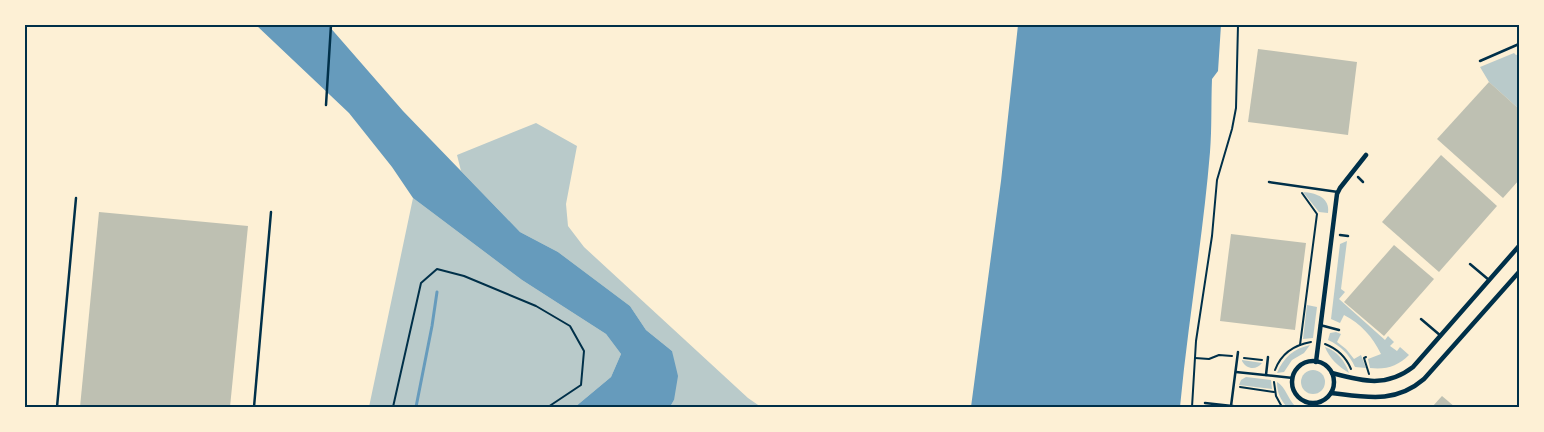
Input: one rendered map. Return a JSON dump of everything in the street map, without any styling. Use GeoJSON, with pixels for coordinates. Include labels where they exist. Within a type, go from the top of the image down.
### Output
{"type":"FeatureCollection","features":[{"type":"Feature","properties":{"kind":"street"},"geometry":{"type":"LineString","coordinates":[[1316,362],[1338,192],[1366,155]]}},
{"type":"Feature","properties":{"kind":"street"},"geometry":{"type":"LineString","coordinates":[[1332,373],[1334,383],[1331,393],[1324,400],[1310,405],[1296,394],[1293,378],[1296,371],[1308,362],[1316,362],[1325,366],[1332,373],[1370,381],[1390,380],[1406,373],[1441,336],[1519,246]]}},
{"type":"Feature","properties":{"kind":"street"},"geometry":{"type":"LineString","coordinates":[[1331,393],[1380,398],[1396,395],[1413,388],[1424,379],[1519,273]]}},
{"type":"Feature","properties":{"kind":"lane"},"geometry":{"type":"LineString","coordinates":[[326,105],[332,25]]}},
{"type":"Feature","properties":{"kind":"lane"},"geometry":{"type":"LineString","coordinates":[[1480,62],[1519,44]]}},
{"type":"Feature","properties":{"kind":"lane"},"geometry":{"type":"LineString","coordinates":[[1358,177],[1363,182]]}},
{"type":"Feature","properties":{"kind":"lane"},"geometry":{"type":"LineString","coordinates":[[1269,182],[1338,192]]}},
{"type":"Feature","properties":{"kind":"lane"},"geometry":{"type":"LineString","coordinates":[[57,407],[76,198]]}},
{"type":"Feature","properties":{"kind":"lane"},"geometry":{"type":"LineString","coordinates":[[254,407],[272,212]]}},
{"type":"Feature","properties":{"kind":"lane"},"geometry":{"type":"LineString","coordinates":[[1340,235],[1348,236]]}},
{"type":"Feature","properties":{"kind":"lane"},"geometry":{"type":"LineString","coordinates":[[1470,264],[1489,280]]}},
{"type":"Feature","properties":{"kind":"lane"},"geometry":{"type":"LineString","coordinates":[[1421,319],[1441,336]]}},
{"type":"Feature","properties":{"kind":"lane"},"geometry":{"type":"LineString","coordinates":[[1320,325],[1339,330]]}},
{"type":"Feature","properties":{"kind":"lane"},"geometry":{"type":"LineString","coordinates":[[1231,406],[1238,352]]}},
{"type":"Feature","properties":{"kind":"lane"},"geometry":{"type":"LineString","coordinates":[[1266,375],[1268,357]]}},
{"type":"Feature","properties":{"kind":"lane"},"geometry":{"type":"LineString","coordinates":[[1236,372],[1293,378]]}},
{"type":"Feature","properties":{"kind":"lane"},"geometry":{"type":"LineString","coordinates":[[1205,403],[1241,407]]}},
{"type":"Feature","properties":{"kind":"path"},"geometry":{"type":"LineString","coordinates":[[1192,407],[1196,341],[1212,236],[1217,180],[1236,108],[1238,25]]}},
{"type":"Feature","properties":{"kind":"path"},"geometry":{"type":"LineString","coordinates":[[1300,345],[1316,214],[1302,192]]}},
{"type":"Feature","properties":{"kind":"path"},"geometry":{"type":"LineString","coordinates":[[393,407],[421,283],[437,270],[464,276],[536,306],[570,326],[584,351],[581,385],[548,407]]}},
{"type":"Feature","properties":{"kind":"path"},"geometry":{"type":"LineString","coordinates":[[1366,357],[1364,358],[1370,381]]}},
{"type":"Feature","properties":{"kind":"path"},"geometry":{"type":"LineString","coordinates":[[1274,371],[1274,392],[1282,407]]}},
{"type":"Feature","properties":{"kind":"path"},"geometry":{"type":"LineString","coordinates":[[1234,386],[1274,392]]}},
{"type":"Feature","properties":{"kind":"shaded area"},"geometry":{"type":"Polygon","coordinates":[[[1514,53],[1516,55],[1519,54],[1519,109],[1489,82],[1480,67],[1514,53]]]}},
{"type":"Feature","properties":{"kind":"shaded area"},"geometry":{"type":"Polygon","coordinates":[[[536,123],[577,146],[566,204],[568,226],[584,247],[748,398],[761,407],[670,407],[674,400],[672,351],[646,330],[630,306],[558,252],[520,232],[461,171],[457,155],[536,123]]]}},
{"type":"Feature","properties":{"kind":"shaded area"},"geometry":{"type":"Polygon","coordinates":[[[1303,192],[1322,197],[1327,204],[1328,213],[1319,212],[1303,192]]]}},
{"type":"Feature","properties":{"kind":"shaded area"},"geometry":{"type":"Polygon","coordinates":[[[413,198],[522,280],[606,334],[621,354],[611,377],[575,407],[369,407],[413,198]]]}},
{"type":"Feature","properties":{"kind":"shaded area"},"geometry":{"type":"Polygon","coordinates":[[[1347,241],[1341,289],[1345,292],[1339,299],[1385,340],[1388,336],[1394,342],[1390,346],[1397,351],[1400,347],[1409,355],[1401,362],[1391,366],[1370,368],[1368,359],[1381,354],[1370,336],[1356,322],[1344,315],[1340,323],[1331,319],[1340,244],[1347,241]]]}},
{"type":"Feature","properties":{"kind":"shaded area"},"geometry":{"type":"Polygon","coordinates":[[[1307,305],[1317,307],[1313,338],[1303,339],[1307,305]]]}},
{"type":"Feature","properties":{"kind":"shaded area"},"geometry":{"type":"Polygon","coordinates":[[[1336,332],[1341,334],[1337,342],[1354,359],[1361,355],[1366,368],[1355,367],[1344,351],[1328,340],[1330,333],[1336,332]]]}},
{"type":"Feature","properties":{"kind":"shaded area"},"geometry":{"type":"Polygon","coordinates":[[[1310,345],[1304,353],[1292,360],[1284,372],[1277,373],[1290,354],[1310,345]]]}},
{"type":"Feature","properties":{"kind":"shaded area"},"geometry":{"type":"Polygon","coordinates":[[[1325,347],[1340,357],[1349,373],[1335,362],[1325,347]]]}},
{"type":"Feature","properties":{"kind":"shaded area"},"geometry":{"type":"Polygon","coordinates":[[[1242,361],[1262,363],[1260,366],[1251,368],[1242,361]]]}},
{"type":"Feature","properties":{"kind":"shaded area"},"geometry":{"type":"Polygon","coordinates":[[[1313,370],[1318,371],[1324,377],[1324,387],[1318,393],[1313,394],[1308,393],[1302,387],[1301,382],[1302,377],[1308,371],[1313,370]]]}},
{"type":"Feature","properties":{"kind":"shaded area"},"geometry":{"type":"Polygon","coordinates":[[[1246,377],[1271,380],[1272,389],[1239,385],[1241,380],[1246,377]]]}},
{"type":"Feature","properties":{"kind":"shaded area"},"geometry":{"type":"Polygon","coordinates":[[[1277,382],[1283,387],[1296,407],[1287,407],[1278,392],[1277,382]]]}},
{"type":"Feature","properties":{"kind":"water"},"geometry":{"type":"Polygon","coordinates":[[[256,25],[328,25],[403,111],[520,232],[558,252],[630,306],[646,330],[672,351],[678,376],[674,400],[670,407],[575,407],[611,377],[621,354],[606,334],[522,280],[413,198],[392,167],[349,113],[256,25]]]}},
{"type":"Feature","properties":{"kind":"water"},"geometry":{"type":"Polygon","coordinates":[[[1018,25],[1221,25],[1218,71],[1212,79],[1211,143],[1207,184],[1180,407],[971,407],[1001,181],[1018,25]]]}},
{"type":"Feature","properties":{"kind":"building"},"geometry":{"type":"Polygon","coordinates":[[[1258,49],[1357,62],[1348,135],[1248,122],[1258,49]]]}},
{"type":"Feature","properties":{"kind":"building"},"geometry":{"type":"Polygon","coordinates":[[[1489,82],[1519,109],[1519,180],[1503,198],[1437,139],[1489,82]]]}},
{"type":"Feature","properties":{"kind":"building"},"geometry":{"type":"Polygon","coordinates":[[[1441,155],[1497,206],[1439,272],[1382,222],[1441,155]]]}},
{"type":"Feature","properties":{"kind":"building"},"geometry":{"type":"Polygon","coordinates":[[[99,212],[248,226],[230,407],[80,407],[99,212]]]}},
{"type":"Feature","properties":{"kind":"building"},"geometry":{"type":"Polygon","coordinates":[[[1231,234],[1306,243],[1295,330],[1220,321],[1231,234]]]}},
{"type":"Feature","properties":{"kind":"building"},"geometry":{"type":"Polygon","coordinates":[[[1394,245],[1434,279],[1384,336],[1344,302],[1394,245]]]}},
{"type":"Feature","properties":{"kind":"building"},"geometry":{"type":"Polygon","coordinates":[[[1442,396],[1455,407],[1432,407],[1442,396]]]}},
{"type":"Feature","properties":{"kind":"waterway"},"geometry":{"type":"LineString","coordinates":[[416,407],[437,292]]}}]}
